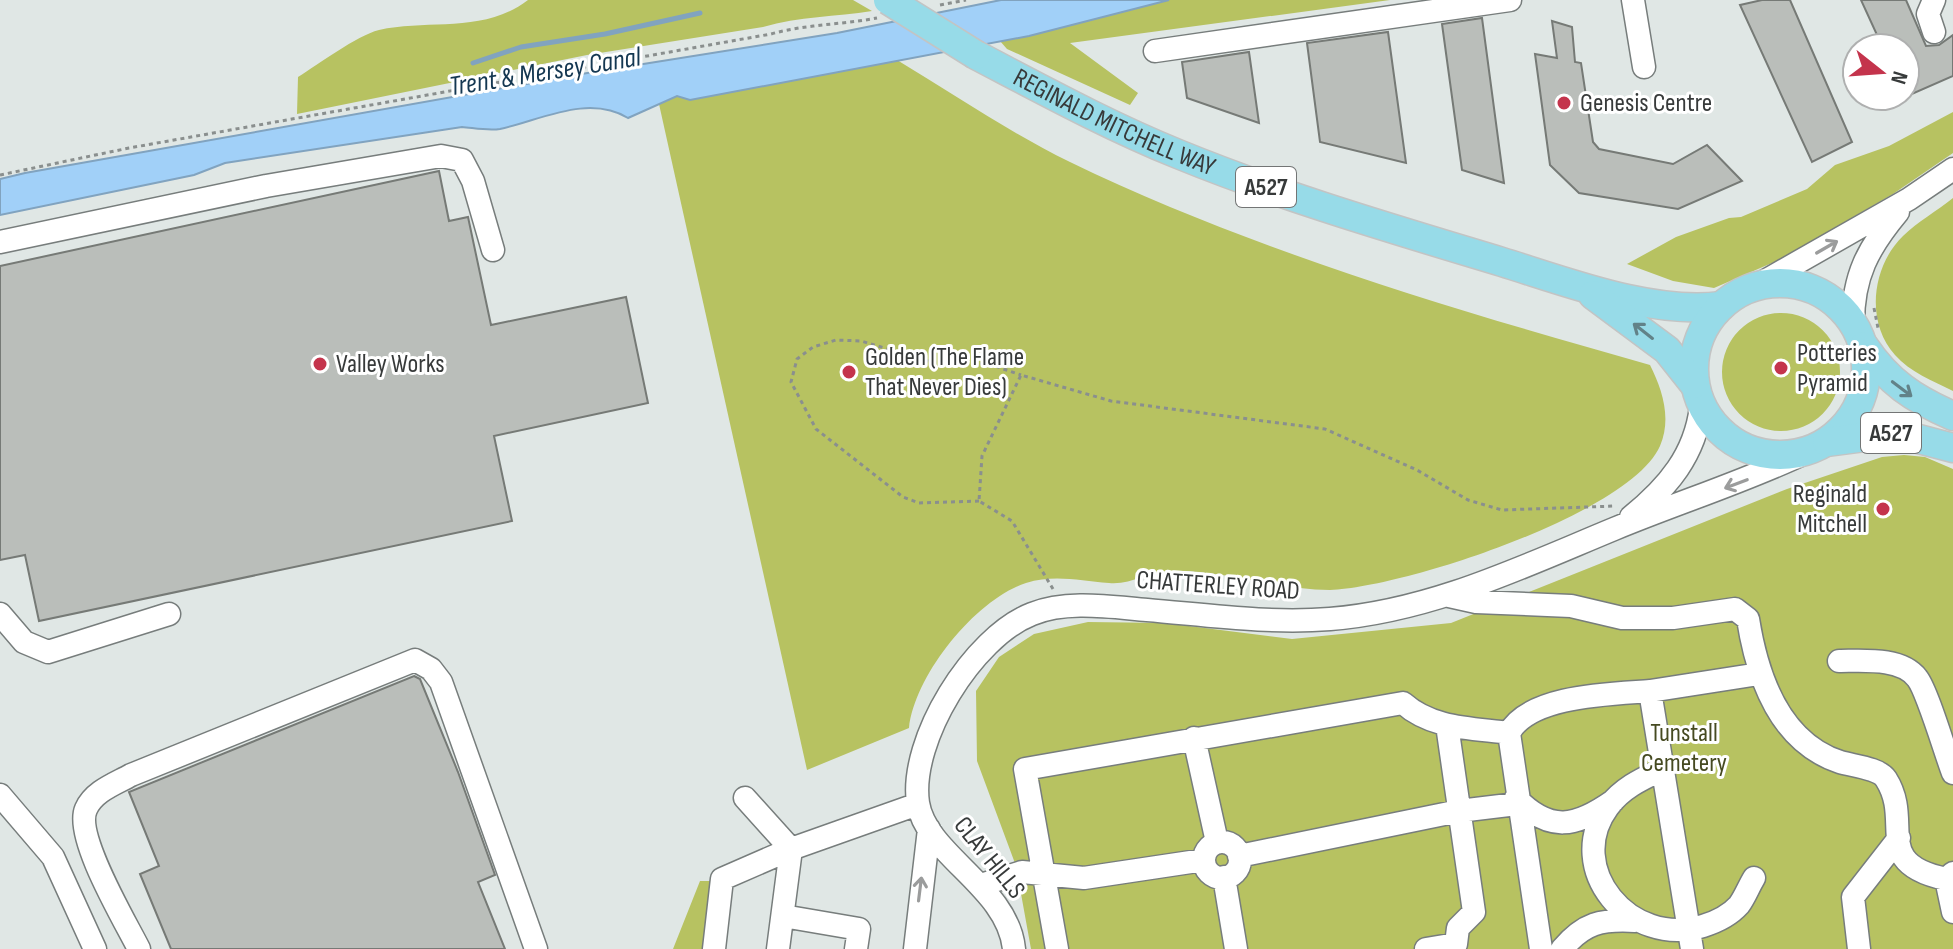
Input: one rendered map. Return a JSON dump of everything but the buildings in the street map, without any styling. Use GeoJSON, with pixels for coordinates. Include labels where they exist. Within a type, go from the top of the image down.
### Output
{"type":"FeatureCollection","features":[{"type":"Feature","properties":{"kind":"main road","name":"REGINALD MITCHELL WAY"},"geometry":{"type":"LineString","coordinates":[[883,9],[1086,113],[1222,172],[1583,288],[1664,304],[1721,306]]}},
{"type":"Feature","properties":{"kind":"main road","name":"A527"},"geometry":{"type":"LineString","coordinates":[[1758,285],[1787,283],[1817,291],[1831,299],[1868,327],[1879,369],[1907,394],[1953,416]]}},
{"type":"Feature","properties":{"kind":"main road"},"geometry":{"type":"LineString","coordinates":[[1698,395],[1694,357],[1700,336],[1721,306],[1758,285]]}},
{"type":"Feature","properties":{"kind":"main road","name":"REGINALD MITCHELL WAY"},"geometry":{"type":"LineString","coordinates":[[1583,288],[1667,350],[1698,395]]}},
{"type":"Feature","properties":{"kind":"main road","name":"A527"},"geometry":{"type":"LineString","coordinates":[[1817,447],[1842,429],[1863,393],[1868,327]]}},
{"type":"Feature","properties":{"kind":"main road","name":"A527"},"geometry":{"type":"LineString","coordinates":[[1698,395],[1724,436],[1749,450],[1778,456],[1896,433],[1953,448]]}},
{"type":"Feature","properties":{"kind":"street"},"geometry":{"type":"LineString","coordinates":[[1155,51],[1510,0]]}},
{"type":"Feature","properties":{"kind":"street"},"geometry":{"type":"LineString","coordinates":[[1633,0],[1644,67]]}},
{"type":"Feature","properties":{"kind":"street"},"geometry":{"type":"LineString","coordinates":[[1934,0],[1928,14],[1934,32]]}},
{"type":"Feature","properties":{"kind":"street"},"geometry":{"type":"LineString","coordinates":[[0,242],[281,183],[441,156],[462,160],[473,181],[493,250]]}},
{"type":"Feature","properties":{"kind":"street"},"geometry":{"type":"LineString","coordinates":[[1758,285],[1909,199],[1953,169]]}},
{"type":"Feature","properties":{"kind":"street"},"geometry":{"type":"LineString","coordinates":[[1868,327],[1855,282],[1861,263],[1872,243],[1909,199]]}},
{"type":"Feature","properties":{"kind":"street","name":"CHATTERLEY ROAD"},"geometry":{"type":"LineString","coordinates":[[1618,527],[1659,494],[1681,466],[1693,442],[1698,395]]}},
{"type":"Feature","properties":{"kind":"street","name":"CHATTERLEY ROAD"},"geometry":{"type":"LineString","coordinates":[[918,804],[928,740],[952,685],[984,647],[1007,626],[1033,613],[1057,608],[1102,606],[1259,619],[1327,620],[1379,614],[1449,596],[1618,527],[1751,479],[1817,447]]}},
{"type":"Feature","properties":{"kind":"street"},"geometry":{"type":"LineString","coordinates":[[1449,596],[1476,602],[1571,606],[1622,618],[1673,618],[1735,609],[1748,619],[1759,674],[1779,715],[1804,741],[1836,761],[1881,774],[1887,780],[1902,857],[1916,871],[1949,876],[1953,912]]}},
{"type":"Feature","properties":{"kind":"street"},"geometry":{"type":"LineString","coordinates":[[0,614],[24,642],[48,652],[169,614]]}},
{"type":"Feature","properties":{"kind":"street"},"geometry":{"type":"LineString","coordinates":[[139,949],[86,837],[87,807],[98,793],[131,775],[415,660],[431,669],[441,682],[536,949]]}},
{"type":"Feature","properties":{"kind":"street"},"geometry":{"type":"LineString","coordinates":[[1839,661],[1875,661],[1903,669],[1917,678],[1953,773]]}},
{"type":"Feature","properties":{"kind":"street"},"geometry":{"type":"LineString","coordinates":[[1541,949],[1509,733],[1516,720],[1526,713],[1589,696],[1650,691],[1759,674]]}},
{"type":"Feature","properties":{"kind":"street"},"geometry":{"type":"LineString","coordinates":[[1650,691],[1690,940]]}},
{"type":"Feature","properties":{"kind":"street"},"geometry":{"type":"LineString","coordinates":[[1057,949],[1025,769],[1403,703],[1415,714],[1447,725],[1509,733]]}},
{"type":"Feature","properties":{"kind":"street"},"geometry":{"type":"LineString","coordinates":[[1426,949],[1456,944],[1463,919],[1474,912],[1447,725]]}},
{"type":"Feature","properties":{"kind":"street"},"geometry":{"type":"LineString","coordinates":[[981,885],[1022,872],[1084,878],[1210,851],[1233,846],[1239,856],[1237,869],[1224,877],[1208,872],[1210,851],[1194,738]]}},
{"type":"Feature","properties":{"kind":"street"},"geometry":{"type":"LineString","coordinates":[[1635,921],[1611,902],[1599,876],[1597,845],[1606,809],[1637,781],[1663,769]]}},
{"type":"Feature","properties":{"kind":"street"},"geometry":{"type":"LineString","coordinates":[[0,795],[53,857],[95,949]]}},
{"type":"Feature","properties":{"kind":"street"},"geometry":{"type":"LineString","coordinates":[[745,798],[791,849],[778,949]]}},
{"type":"Feature","properties":{"kind":"street"},"geometry":{"type":"LineString","coordinates":[[1526,860],[1547,829],[1615,799]]}},
{"type":"Feature","properties":{"kind":"street"},"geometry":{"type":"LineString","coordinates":[[1239,856],[1517,801],[1539,818],[1577,826],[1597,845]]}},
{"type":"Feature","properties":{"kind":"street"},"geometry":{"type":"LineString","coordinates":[[714,949],[722,879],[791,849],[918,804]]}},
{"type":"Feature","properties":{"kind":"street","name":"CLAY HILLS"},"geometry":{"type":"LineString","coordinates":[[918,804],[929,829],[981,885],[1004,919],[1014,949]]}},
{"type":"Feature","properties":{"kind":"street"},"geometry":{"type":"LineString","coordinates":[[915,949],[929,829]]}},
{"type":"Feature","properties":{"kind":"street"},"geometry":{"type":"LineString","coordinates":[[53,857],[86,837]]}},
{"type":"Feature","properties":{"kind":"street"},"geometry":{"type":"LineString","coordinates":[[1859,949],[1853,897],[1899,838]]}},
{"type":"Feature","properties":{"kind":"street"},"geometry":{"type":"LineString","coordinates":[[1224,877],[1236,949]]}},
{"type":"Feature","properties":{"kind":"street"},"geometry":{"type":"LineString","coordinates":[[1690,940],[1739,905],[1754,878]]}},
{"type":"Feature","properties":{"kind":"street"},"geometry":{"type":"LineString","coordinates":[[783,916],[859,929],[856,949]]}},
{"type":"Feature","properties":{"kind":"street"},"geometry":{"type":"LineString","coordinates":[[1562,949],[1590,923],[1606,919],[1635,921],[1690,940]]}},
{"type":"Feature","properties":{"kind":"path"},"geometry":{"type":"LineString","coordinates":[[935,6],[964,0]]}},
{"type":"Feature","properties":{"kind":"path"},"geometry":{"type":"LineString","coordinates":[[0,175],[129,148],[771,34],[800,25],[834,26],[883,9]]}},
{"type":"Feature","properties":{"kind":"path"},"geometry":{"type":"LineString","coordinates":[[1057,608],[1053,589],[1012,521],[979,501],[919,503],[885,486],[816,429],[791,382],[797,359],[813,347],[836,340],[861,341],[931,362],[989,364],[1111,401],[1325,429],[1417,470],[1468,500],[1502,510],[1618,506],[1618,527]]}},
{"type":"Feature","properties":{"kind":"path"},"geometry":{"type":"LineString","coordinates":[[979,501],[982,456],[1021,375]]}},
{"type":"Feature","properties":{"kind":"green space"},"geometry":{"type":"Polygon","coordinates":[[[528,0],[853,0],[872,11],[790,21],[587,55],[297,114],[298,77],[360,38],[379,30],[398,27],[475,22],[511,11],[528,0]]]}},
{"type":"Feature","properties":{"kind":"green space"},"geometry":{"type":"Polygon","coordinates":[[[1169,0],[1390,0],[1070,43],[1138,93],[1130,105],[1007,49],[1000,41],[1169,0]]]}},
{"type":"Feature","properties":{"kind":"green space"},"geometry":{"type":"Polygon","coordinates":[[[897,60],[1048,151],[1210,223],[1429,300],[1650,365],[1664,404],[1665,425],[1660,446],[1640,472],[1606,497],[1561,521],[1511,543],[1458,561],[1364,586],[1310,589],[1188,571],[1168,571],[1117,583],[1057,579],[1026,583],[987,605],[951,642],[923,685],[909,728],[807,770],[659,104],[677,96],[690,100],[897,60]]]}},
{"type":"Feature","properties":{"kind":"green space"},"geometry":{"type":"Polygon","coordinates":[[[1953,112],[1953,153],[1893,194],[1781,259],[1714,288],[1673,281],[1627,264],[1676,237],[1729,218],[1741,217],[1807,189],[1835,165],[1889,146],[1953,112]]]}},
{"type":"Feature","properties":{"kind":"green space"},"geometry":{"type":"Polygon","coordinates":[[[1953,198],[1953,391],[1915,371],[1895,355],[1879,327],[1876,294],[1884,263],[1893,248],[1909,231],[1953,198]]]}},
{"type":"Feature","properties":{"kind":"green space"},"geometry":{"type":"Polygon","coordinates":[[[1781,313],[1814,323],[1830,339],[1840,372],[1830,405],[1814,421],[1781,431],[1748,421],[1732,405],[1722,372],[1732,339],[1748,323],[1781,313]]]}},
{"type":"Feature","properties":{"kind":"green space","name":"Tunstall Cemetery"},"geometry":{"type":"Polygon","coordinates":[[[1882,457],[1925,457],[1953,469],[1953,949],[1031,949],[1016,866],[977,761],[976,691],[999,657],[1034,634],[1088,622],[1165,623],[1292,639],[1451,623],[1787,489],[1882,457]]]}},
{"type":"Feature","properties":{"kind":"green space"},"geometry":{"type":"Polygon","coordinates":[[[700,881],[713,881],[706,949],[673,949],[700,881]]]}},
{"type":"Feature","properties":{"kind":"water"},"geometry":{"type":"Polygon","coordinates":[[[1001,0],[1169,0],[1029,36],[690,100],[677,96],[628,118],[613,111],[581,109],[500,129],[462,127],[225,163],[194,175],[0,215],[0,179],[25,173],[593,72],[837,33],[1001,0]]]}},
{"type":"Feature","properties":{"kind":"waterway","name":"Trent & Mersey Canal"},"geometry":{"type":"LineString","coordinates":[[473,63],[521,47],[605,34],[700,13]]}},
{"type":"Feature","properties":{"kind":"place","name":"Genesis Centre"},"geometry":{"type":"Point","coordinates":[1564,103]}},
{"type":"Feature","properties":{"kind":"place","name":"Valley Works"},"geometry":{"type":"Point","coordinates":[320,364]}},
{"type":"Feature","properties":{"kind":"place","name":"Potteries Pyramid"},"geometry":{"type":"Point","coordinates":[1781,368]}},
{"type":"Feature","properties":{"kind":"place","name":"Golden (The Flame That Never Dies)"},"geometry":{"type":"Point","coordinates":[849,372]}},
{"type":"Feature","properties":{"kind":"place","name":"Reginald Mitchell"},"geometry":{"type":"Point","coordinates":[1883,509]}}]}
